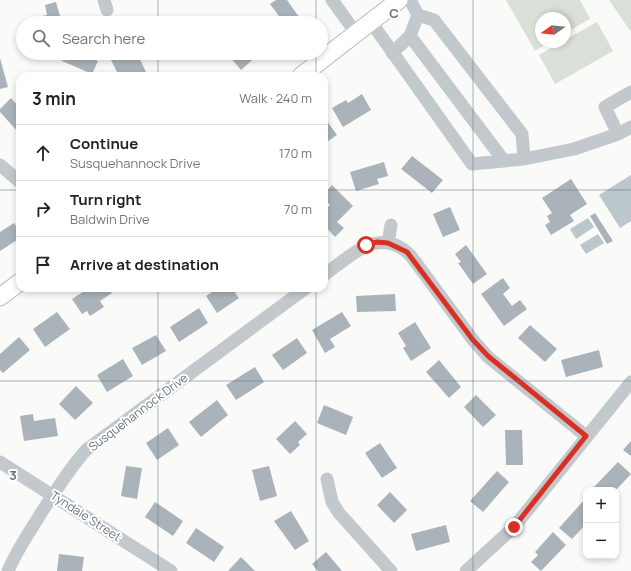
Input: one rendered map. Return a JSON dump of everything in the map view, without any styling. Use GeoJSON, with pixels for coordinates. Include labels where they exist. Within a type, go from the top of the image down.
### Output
{"type":"FeatureCollection","features":[{"type":"Feature","properties":{"kind":"main road"},"geometry":{"type":"LineString","coordinates":[[328,55],[399,0]]}},
{"type":"Feature","properties":{"kind":"main road"},"geometry":{"type":"LineString","coordinates":[[306,72],[321,60]]}},
{"type":"Feature","properties":{"kind":"main road"},"geometry":{"type":"LineString","coordinates":[[0,297],[16,285]]}},
{"type":"Feature","properties":{"kind":"street"},"geometry":{"type":"LineString","coordinates":[[332,0],[356,33]]}},
{"type":"Feature","properties":{"kind":"street"},"geometry":{"type":"LineString","coordinates":[[410,0],[418,15],[434,20],[522,134],[524,159]]}},
{"type":"Feature","properties":{"kind":"street"},"geometry":{"type":"LineString","coordinates":[[392,53],[410,36],[418,15]]}},
{"type":"Feature","properties":{"kind":"street"},"geometry":{"type":"LineString","coordinates":[[370,22],[472,164],[524,159],[574,148],[618,134],[631,127]]}},
{"type":"Feature","properties":{"kind":"street"},"geometry":{"type":"LineString","coordinates":[[410,36],[504,161]]}},
{"type":"Feature","properties":{"kind":"street"},"geometry":{"type":"LineString","coordinates":[[618,134],[606,108],[631,92]]}},
{"type":"Feature","properties":{"kind":"street"},"geometry":{"type":"LineString","coordinates":[[0,164],[16,178]]}},
{"type":"Feature","properties":{"kind":"street"},"geometry":{"type":"LineString","coordinates":[[388,243],[391,226]]}},
{"type":"Feature","properties":{"kind":"street"},"geometry":{"type":"LineString","coordinates":[[328,272],[366,245],[377,242],[388,243],[401,248],[411,256],[473,340],[488,356],[586,436]]}},
{"type":"Feature","properties":{"kind":"street","name":"Susquehannock Drive"},"geometry":{"type":"LineString","coordinates":[[8,571],[25,538],[74,463],[86,450],[301,292]]}},
{"type":"Feature","properties":{"kind":"street"},"geometry":{"type":"LineString","coordinates":[[466,571],[514,527],[631,382]]}},
{"type":"Feature","properties":{"kind":"street","name":"Tyndale Street"},"geometry":{"type":"LineString","coordinates":[[0,462],[171,571]]}},
{"type":"Feature","properties":{"kind":"street"},"geometry":{"type":"LineString","coordinates":[[327,479],[332,502],[339,513],[391,571]]}},
{"type":"Feature","properties":{"kind":"shaded area"},"geometry":{"type":"Polygon","coordinates":[[[506,0],[580,0],[590,19],[571,30],[571,12],[535,12],[535,48],[540,48],[535,51],[506,0]]]}},
{"type":"Feature","properties":{"kind":"shaded area"},"geometry":{"type":"Polygon","coordinates":[[[609,0],[631,0],[631,32],[609,0]]]}},
{"type":"Feature","properties":{"kind":"shaded area"},"geometry":{"type":"Polygon","coordinates":[[[597,22],[613,51],[555,84],[539,55],[551,48],[571,48],[571,37],[597,22]]]}},
{"type":"Feature","properties":{"kind":"shaded area"},"geometry":{"type":"Polygon","coordinates":[[[631,175],[631,221],[620,228],[599,195],[631,175]]]}},
{"type":"Feature","properties":{"kind":"shaded area"},"geometry":{"type":"Polygon","coordinates":[[[588,218],[594,227],[576,239],[570,229],[588,218]]]}},
{"type":"Feature","properties":{"kind":"shaded area"},"geometry":{"type":"Polygon","coordinates":[[[598,234],[604,243],[586,254],[580,245],[598,234]]]}},
{"type":"Feature","properties":{"kind":"building"},"geometry":{"type":"Polygon","coordinates":[[[276,0],[287,0],[298,16],[279,16],[270,4],[276,0]]]}},
{"type":"Feature","properties":{"kind":"building"},"geometry":{"type":"Polygon","coordinates":[[[56,2],[60,16],[42,16],[47,15],[45,5],[56,2]]]}},
{"type":"Feature","properties":{"kind":"building"},"geometry":{"type":"Polygon","coordinates":[[[0,58],[8,87],[0,89],[0,58]]]}},
{"type":"Feature","properties":{"kind":"building"},"geometry":{"type":"Polygon","coordinates":[[[111,60],[140,60],[146,72],[117,72],[111,60]]]}},
{"type":"Feature","properties":{"kind":"building"},"geometry":{"type":"Polygon","coordinates":[[[233,60],[252,60],[241,70],[233,60]]]}},
{"type":"Feature","properties":{"kind":"building"},"geometry":{"type":"Polygon","coordinates":[[[62,61],[98,61],[93,72],[87,72],[62,61]]]}},
{"type":"Feature","properties":{"kind":"building"},"geometry":{"type":"Polygon","coordinates":[[[362,94],[371,110],[343,127],[332,108],[346,100],[348,103],[362,94]]]}},
{"type":"Feature","properties":{"kind":"building"},"geometry":{"type":"Polygon","coordinates":[[[11,98],[16,104],[16,130],[0,112],[0,109],[11,98]]]}},
{"type":"Feature","properties":{"kind":"building"},"geometry":{"type":"Polygon","coordinates":[[[328,123],[337,135],[328,141],[328,123]]]}},
{"type":"Feature","properties":{"kind":"building"},"geometry":{"type":"Polygon","coordinates":[[[412,156],[443,180],[432,193],[401,169],[412,156]]]}},
{"type":"Feature","properties":{"kind":"building"},"geometry":{"type":"Polygon","coordinates":[[[384,162],[388,176],[377,179],[379,184],[356,191],[350,172],[384,162]]]}},
{"type":"Feature","properties":{"kind":"building"},"geometry":{"type":"Polygon","coordinates":[[[571,179],[587,204],[570,215],[574,221],[551,235],[545,225],[550,222],[547,216],[552,213],[542,198],[571,179]]]}},
{"type":"Feature","properties":{"kind":"building"},"geometry":{"type":"Polygon","coordinates":[[[332,185],[353,206],[337,222],[344,228],[335,237],[328,229],[328,207],[330,205],[328,203],[328,190],[332,185]]]}},
{"type":"Feature","properties":{"kind":"building"},"geometry":{"type":"Polygon","coordinates":[[[450,207],[460,230],[443,237],[433,214],[450,207]]]}},
{"type":"Feature","properties":{"kind":"building"},"geometry":{"type":"Polygon","coordinates":[[[595,213],[613,241],[607,244],[590,216],[595,213]]]}},
{"type":"Feature","properties":{"kind":"building"},"geometry":{"type":"Polygon","coordinates":[[[14,223],[16,226],[16,241],[0,251],[0,232],[14,223]]]}},
{"type":"Feature","properties":{"kind":"building"},"geometry":{"type":"Polygon","coordinates":[[[466,245],[487,274],[473,284],[458,263],[461,262],[455,254],[466,245]]]}},
{"type":"Feature","properties":{"kind":"building"},"geometry":{"type":"Polygon","coordinates":[[[503,278],[510,288],[503,294],[512,306],[520,300],[527,309],[504,326],[481,294],[503,278]]]}},
{"type":"Feature","properties":{"kind":"building"},"geometry":{"type":"Polygon","coordinates":[[[83,292],[112,293],[100,301],[104,307],[90,316],[87,311],[82,314],[72,299],[83,292]]]}},
{"type":"Feature","properties":{"kind":"building"},"geometry":{"type":"Polygon","coordinates":[[[212,292],[236,292],[235,293],[239,298],[217,313],[206,296],[212,292]]]}},
{"type":"Feature","properties":{"kind":"building"},"geometry":{"type":"Polygon","coordinates":[[[395,294],[396,311],[357,312],[356,296],[395,294]]]}},
{"type":"Feature","properties":{"kind":"building"},"geometry":{"type":"Polygon","coordinates":[[[199,308],[208,323],[179,342],[170,327],[199,308]]]}},
{"type":"Feature","properties":{"kind":"building"},"geometry":{"type":"Polygon","coordinates":[[[57,312],[70,329],[45,347],[33,329],[57,312]]]}},
{"type":"Feature","properties":{"kind":"building"},"geometry":{"type":"Polygon","coordinates":[[[342,312],[351,326],[330,339],[335,347],[325,353],[312,330],[342,312]]]}},
{"type":"Feature","properties":{"kind":"building"},"geometry":{"type":"Polygon","coordinates":[[[415,322],[431,348],[411,361],[403,348],[406,346],[398,333],[415,322]]]}},
{"type":"Feature","properties":{"kind":"building"},"geometry":{"type":"Polygon","coordinates":[[[530,325],[557,349],[545,362],[518,338],[530,325]]]}},
{"type":"Feature","properties":{"kind":"building"},"geometry":{"type":"Polygon","coordinates":[[[156,335],[166,351],[142,365],[132,348],[156,335]]]}},
{"type":"Feature","properties":{"kind":"building"},"geometry":{"type":"Polygon","coordinates":[[[19,337],[30,350],[3,373],[0,370],[0,354],[19,337]]]}},
{"type":"Feature","properties":{"kind":"building"},"geometry":{"type":"Polygon","coordinates":[[[297,338],[307,353],[283,370],[272,355],[297,338]]]}},
{"type":"Feature","properties":{"kind":"building"},"geometry":{"type":"Polygon","coordinates":[[[599,350],[603,367],[566,377],[561,360],[599,350]]]}},
{"type":"Feature","properties":{"kind":"building"},"geometry":{"type":"Polygon","coordinates":[[[123,359],[133,376],[107,392],[97,375],[123,359]]]}},
{"type":"Feature","properties":{"kind":"building"},"geometry":{"type":"Polygon","coordinates":[[[439,360],[461,387],[449,398],[426,372],[439,360]]]}},
{"type":"Feature","properties":{"kind":"building"},"geometry":{"type":"Polygon","coordinates":[[[255,367],[264,382],[236,400],[226,385],[255,367]]]}},
{"type":"Feature","properties":{"kind":"building"},"geometry":{"type":"Polygon","coordinates":[[[76,386],[93,403],[75,420],[59,404],[76,386]]]}},
{"type":"Feature","properties":{"kind":"building"},"geometry":{"type":"Polygon","coordinates":[[[476,395],[496,415],[483,427],[464,407],[476,395]]]}},
{"type":"Feature","properties":{"kind":"building"},"geometry":{"type":"Polygon","coordinates":[[[217,400],[228,415],[201,437],[189,422],[217,400]]]}},
{"type":"Feature","properties":{"kind":"building"},"geometry":{"type":"Polygon","coordinates":[[[324,405],[353,417],[346,435],[317,423],[324,405]]]}},
{"type":"Feature","properties":{"kind":"building"},"geometry":{"type":"Polygon","coordinates":[[[33,414],[34,421],[55,418],[58,436],[24,441],[20,416],[33,414]]]}},
{"type":"Feature","properties":{"kind":"building"},"geometry":{"type":"Polygon","coordinates":[[[295,421],[307,434],[298,442],[300,445],[290,454],[276,439],[295,421]]]}},
{"type":"Feature","properties":{"kind":"building"},"geometry":{"type":"Polygon","coordinates":[[[168,428],[179,445],[157,460],[146,443],[168,428]]]}},
{"type":"Feature","properties":{"kind":"building"},"geometry":{"type":"Polygon","coordinates":[[[505,430],[522,430],[523,465],[506,465],[505,430]]]}},
{"type":"Feature","properties":{"kind":"building"},"geometry":{"type":"Polygon","coordinates":[[[631,441],[631,456],[623,450],[631,441]]]}},
{"type":"Feature","properties":{"kind":"building"},"geometry":{"type":"Polygon","coordinates":[[[380,443],[397,468],[382,478],[365,453],[380,443]]]}},
{"type":"Feature","properties":{"kind":"building"},"geometry":{"type":"Polygon","coordinates":[[[618,462],[631,474],[619,487],[594,487],[618,462]]]}},
{"type":"Feature","properties":{"kind":"building"},"geometry":{"type":"Polygon","coordinates":[[[126,466],[142,468],[137,499],[121,496],[126,466]]]}},
{"type":"Feature","properties":{"kind":"building"},"geometry":{"type":"Polygon","coordinates":[[[269,466],[277,496],[260,501],[252,470],[269,466]]]}},
{"type":"Feature","properties":{"kind":"building"},"geometry":{"type":"Polygon","coordinates":[[[497,471],[509,482],[483,512],[470,501],[497,471]]]}},
{"type":"Feature","properties":{"kind":"building"},"geometry":{"type":"Polygon","coordinates":[[[390,492],[407,510],[394,523],[377,505],[390,492]]]}},
{"type":"Feature","properties":{"kind":"building"},"geometry":{"type":"Polygon","coordinates":[[[583,501],[583,527],[572,539],[559,528],[583,501]]]}},
{"type":"Feature","properties":{"kind":"building"},"geometry":{"type":"Polygon","coordinates":[[[155,502],[183,521],[173,536],[145,517],[155,502]]]}},
{"type":"Feature","properties":{"kind":"building"},"geometry":{"type":"Polygon","coordinates":[[[291,511],[309,541],[295,550],[274,521],[291,511]]]}},
{"type":"Feature","properties":{"kind":"building"},"geometry":{"type":"Polygon","coordinates":[[[446,525],[450,542],[416,551],[411,534],[446,525]]]}},
{"type":"Feature","properties":{"kind":"building"},"geometry":{"type":"Polygon","coordinates":[[[196,528],[224,547],[214,562],[186,543],[196,528]]]}},
{"type":"Feature","properties":{"kind":"building"},"geometry":{"type":"Polygon","coordinates":[[[553,532],[566,545],[541,571],[531,562],[538,555],[535,552],[553,532]]]}},
{"type":"Feature","properties":{"kind":"building"},"geometry":{"type":"Polygon","coordinates":[[[326,552],[342,571],[318,571],[312,564],[326,552]]]}},
{"type":"Feature","properties":{"kind":"building"},"geometry":{"type":"Polygon","coordinates":[[[59,554],[84,557],[82,571],[57,571],[59,554]]]}},
{"type":"Feature","properties":{"kind":"building"},"geometry":{"type":"Polygon","coordinates":[[[241,557],[255,571],[228,571],[241,557]]]}},
{"type":"Feature","properties":{"kind":"route"},"geometry":{"type":"LineString","coordinates":[[366,245],[377,242],[388,243],[407,252],[473,340],[488,356],[536,397],[586,436],[514,527]]}}]}
